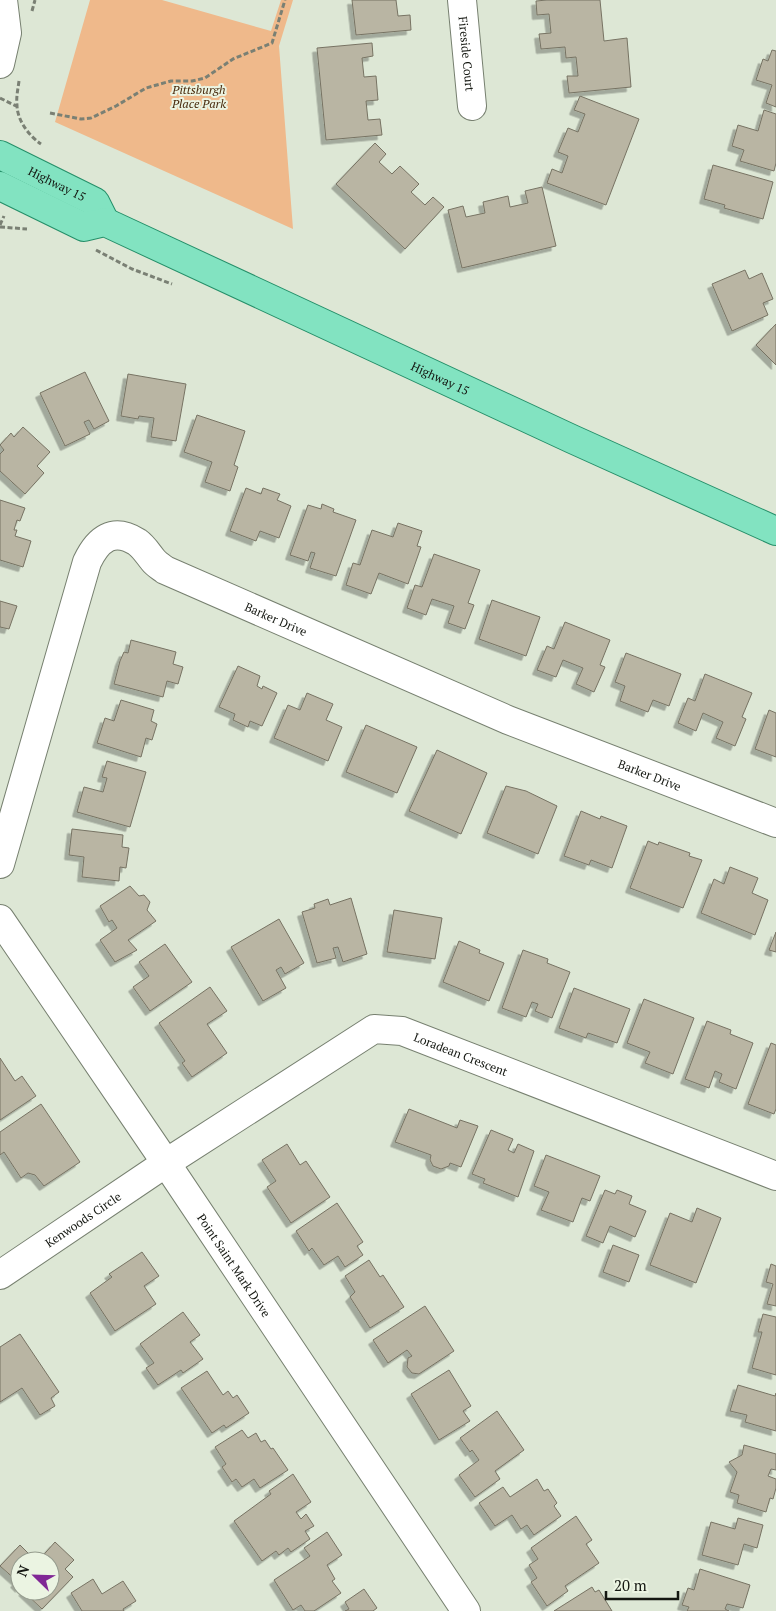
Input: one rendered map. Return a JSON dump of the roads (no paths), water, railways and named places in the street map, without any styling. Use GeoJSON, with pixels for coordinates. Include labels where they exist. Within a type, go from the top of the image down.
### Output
{"type":"FeatureCollection","features":[{"type":"Feature","properties":{"kind":"main road","name":"Highway 15"},"geometry":{"type":"LineString","coordinates":[[0,155],[95,202],[105,222],[518,414],[776,531]]}},
{"type":"Feature","properties":{"kind":"main road"},"geometry":{"type":"LineString","coordinates":[[0,186],[84,227],[105,222]]}},
{"type":"Feature","properties":{"kind":"street"},"geometry":{"type":"LineString","coordinates":[[0,64],[7,32],[1,0]]}},
{"type":"Feature","properties":{"kind":"street","name":"Fireside Court"},"geometry":{"type":"LineString","coordinates":[[462,0],[472,106]]}},
{"type":"Feature","properties":{"kind":"street","name":"Barker Drive"},"geometry":{"type":"LineString","coordinates":[[0,864],[87,562],[94,549],[102,540],[113,535],[125,537],[138,543],[154,562],[165,570],[490,712],[776,823]]}},
{"type":"Feature","properties":{"kind":"street","name":"Point Saint Mark Drive"},"geometry":{"type":"LineString","coordinates":[[0,919],[466,1611]]}},
{"type":"Feature","properties":{"kind":"street","name":"Loradean Crescent"},"geometry":{"type":"LineString","coordinates":[[166,1163],[374,1029],[402,1031],[776,1176]]}},
{"type":"Feature","properties":{"kind":"street","name":"Kenwoods Circle"},"geometry":{"type":"LineString","coordinates":[[0,1275],[166,1163]]}},
{"type":"Feature","properties":{"kind":"park label","name":"Pittsburgh Place Park"},"geometry":{"type":"Point","coordinates":[199,96]}}]}
